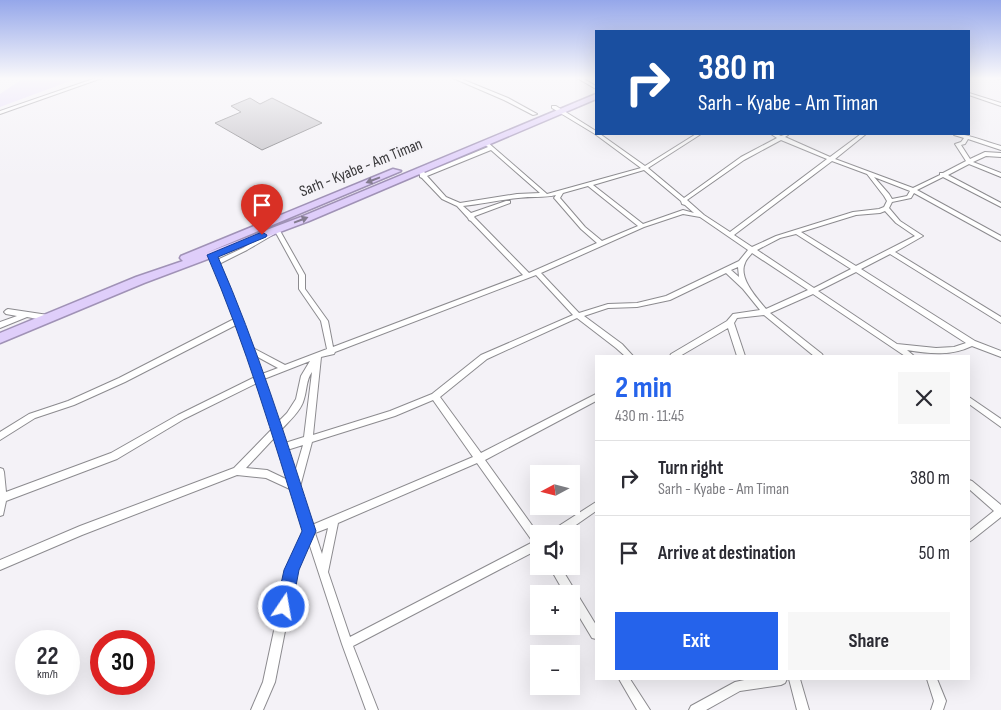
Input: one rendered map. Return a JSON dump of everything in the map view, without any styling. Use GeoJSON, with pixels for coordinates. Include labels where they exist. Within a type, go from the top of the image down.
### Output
{"type":"FeatureCollection","features":[{"type":"Feature","properties":{"kind":"highway","name":"Sarh - Kyabe - Am Timan"},"geometry":{"type":"LineString","coordinates":[[0,338],[140,280],[208,247],[535,114],[548,111]]}},
{"type":"Feature","properties":{"kind":"highway","name":"Sarh - Kyabe - Am Timan"},"geometry":{"type":"LineString","coordinates":[[140,280],[214,259],[277,230],[489,145],[553,111]]}},
{"type":"Feature","properties":{"kind":"street"},"geometry":{"type":"LineString","coordinates":[[529,111],[535,114]]}},
{"type":"Feature","properties":{"kind":"street"},"geometry":{"type":"LineString","coordinates":[[561,111],[595,132]]}},
{"type":"Feature","properties":{"kind":"street"},"geometry":{"type":"LineString","coordinates":[[600,135],[645,168],[702,216],[751,250],[815,290],[909,355]]}},
{"type":"Feature","properties":{"kind":"street"},"geometry":{"type":"LineString","coordinates":[[471,218],[472,215],[526,195],[539,194],[546,196],[645,168],[697,135]]}},
{"type":"Feature","properties":{"kind":"street"},"geometry":{"type":"LineString","coordinates":[[730,234],[863,135]]}},
{"type":"Feature","properties":{"kind":"street"},"geometry":{"type":"LineString","coordinates":[[960,135],[1001,148]]}},
{"type":"Feature","properties":{"kind":"street"},"geometry":{"type":"LineString","coordinates":[[684,200],[752,152],[771,145],[784,136],[831,159],[912,190],[1001,239]]}},
{"type":"Feature","properties":{"kind":"street"},"geometry":{"type":"LineString","coordinates":[[967,137],[964,143],[958,144],[970,162],[1001,175]]}},
{"type":"Feature","properties":{"kind":"street"},"geometry":{"type":"LineString","coordinates":[[421,173],[443,167],[489,145],[546,196]]}},
{"type":"Feature","properties":{"kind":"street"},"geometry":{"type":"LineString","coordinates":[[890,201],[909,197],[912,190],[985,154],[1001,155]]}},
{"type":"Feature","properties":{"kind":"street"},"geometry":{"type":"LineString","coordinates":[[629,173],[632,169],[633,159]]}},
{"type":"Feature","properties":{"kind":"street"},"geometry":{"type":"LineString","coordinates":[[433,184],[434,177],[443,167]]}},
{"type":"Feature","properties":{"kind":"street"},"geometry":{"type":"LineString","coordinates":[[865,172],[878,184],[890,201]]}},
{"type":"Feature","properties":{"kind":"street"},"geometry":{"type":"LineString","coordinates":[[421,173],[444,198],[459,205],[528,276]]}},
{"type":"Feature","properties":{"kind":"street"},"geometry":{"type":"LineString","coordinates":[[942,174],[1001,205]]}},
{"type":"Feature","properties":{"kind":"street"},"geometry":{"type":"LineString","coordinates":[[589,184],[642,226]]}},
{"type":"Feature","properties":{"kind":"street"},"geometry":{"type":"LineString","coordinates":[[526,195],[537,186]]}},
{"type":"Feature","properties":{"kind":"street"},"geometry":{"type":"LineString","coordinates":[[561,192],[557,198],[583,228],[601,243]]}},
{"type":"Feature","properties":{"kind":"street"},"geometry":{"type":"LineString","coordinates":[[459,205],[517,198]]}},
{"type":"Feature","properties":{"kind":"street"},"geometry":{"type":"LineString","coordinates":[[683,212],[684,200]]}},
{"type":"Feature","properties":{"kind":"street"},"geometry":{"type":"LineString","coordinates":[[885,211],[890,201]]}},
{"type":"Feature","properties":{"kind":"street"},"geometry":{"type":"LineString","coordinates":[[282,448],[392,414],[435,396],[484,357],[577,315],[608,306],[637,305],[668,298],[741,263],[751,250],[796,231],[855,213],[885,211],[920,236],[815,290],[765,312],[735,316],[730,323],[676,355]]}},
{"type":"Feature","properties":{"kind":"street"},"geometry":{"type":"LineString","coordinates":[[2,498],[114,456],[181,417],[259,378],[331,352],[440,307],[528,276],[642,226],[683,212],[702,216]]}},
{"type":"Feature","properties":{"kind":"street"},"geometry":{"type":"LineString","coordinates":[[277,230],[302,275],[302,289],[324,321],[331,352]]}},
{"type":"Feature","properties":{"kind":"street"},"geometry":{"type":"LineString","coordinates":[[796,231],[972,343],[1001,354]]}},
{"type":"Feature","properties":{"kind":"street"},"geometry":{"type":"LineString","coordinates":[[891,252],[1001,320]]}},
{"type":"Feature","properties":{"kind":"street"},"geometry":{"type":"LineString","coordinates":[[214,259],[250,350],[347,644],[372,710]]}},
{"type":"Feature","properties":{"kind":"street"},"geometry":{"type":"LineString","coordinates":[[741,263],[745,287]]}},
{"type":"Feature","properties":{"kind":"street"},"geometry":{"type":"LineString","coordinates":[[727,270],[745,287],[765,312],[818,355]]}},
{"type":"Feature","properties":{"kind":"street"},"geometry":{"type":"LineString","coordinates":[[537,272],[577,315],[619,346],[628,355]]}},
{"type":"Feature","properties":{"kind":"street"},"geometry":{"type":"LineString","coordinates":[[8,312],[48,318]]}},
{"type":"Feature","properties":{"kind":"street"},"geometry":{"type":"LineString","coordinates":[[0,325],[27,314]]}},
{"type":"Feature","properties":{"kind":"street"},"geometry":{"type":"LineString","coordinates":[[0,436],[32,416],[72,403],[113,384],[239,320]]}},
{"type":"Feature","properties":{"kind":"street"},"geometry":{"type":"LineString","coordinates":[[730,323],[741,355]]}},
{"type":"Feature","properties":{"kind":"street"},"geometry":{"type":"LineString","coordinates":[[896,346],[946,351],[960,350],[972,343]]}},
{"type":"Feature","properties":{"kind":"street"},"geometry":{"type":"LineString","coordinates":[[250,350],[285,368]]}},
{"type":"Feature","properties":{"kind":"street"},"geometry":{"type":"LineString","coordinates":[[0,565],[80,531],[237,471],[276,430],[300,400],[305,376],[318,356]]}},
{"type":"Feature","properties":{"kind":"street"},"geometry":{"type":"LineString","coordinates":[[295,487],[308,441],[318,356]]}},
{"type":"Feature","properties":{"kind":"street"},"geometry":{"type":"LineString","coordinates":[[435,396],[530,531]]}},
{"type":"Feature","properties":{"kind":"street"},"geometry":{"type":"LineString","coordinates":[[257,710],[269,682],[292,570],[309,531],[480,458],[595,398]]}},
{"type":"Feature","properties":{"kind":"street"},"geometry":{"type":"LineString","coordinates":[[970,401],[1001,424]]}},
{"type":"Feature","properties":{"kind":"street"},"geometry":{"type":"LineString","coordinates":[[237,471],[268,474],[295,487]]}},
{"type":"Feature","properties":{"kind":"street"},"geometry":{"type":"LineString","coordinates":[[0,472],[2,498],[0,512]]}},
{"type":"Feature","properties":{"kind":"street"},"geometry":{"type":"LineString","coordinates":[[970,485],[1001,511],[970,536]]}},
{"type":"Feature","properties":{"kind":"street"},"geometry":{"type":"LineString","coordinates":[[568,525],[595,507]]}},
{"type":"Feature","properties":{"kind":"street"},"geometry":{"type":"LineString","coordinates":[[323,572],[334,520]]}},
{"type":"Feature","properties":{"kind":"street"},"geometry":{"type":"LineString","coordinates":[[347,644],[530,549]]}},
{"type":"Feature","properties":{"kind":"street"},"geometry":{"type":"LineString","coordinates":[[560,575],[595,632]]}},
{"type":"Feature","properties":{"kind":"street"},"geometry":{"type":"LineString","coordinates":[[625,680],[644,710]]}},
{"type":"Feature","properties":{"kind":"street"},"geometry":{"type":"LineString","coordinates":[[695,710],[739,686],[776,680]]}},
{"type":"Feature","properties":{"kind":"street"},"geometry":{"type":"LineString","coordinates":[[794,680],[803,710]]}},
{"type":"Feature","properties":{"kind":"street"},"geometry":{"type":"LineString","coordinates":[[932,680],[940,701],[937,710]]}},
{"type":"Feature","properties":{"kind":"building"},"geometry":{"type":"Polygon","coordinates":[[[240,111],[298,111],[322,123],[262,150],[215,123],[241,112],[240,111]]]}},
{"type":"Feature","properties":{"kind":"route"},"geometry":{"type":"LineString","coordinates":[[262,235],[212,255],[232,301],[252,356],[309,531],[292,570],[284,607]]}}]}
